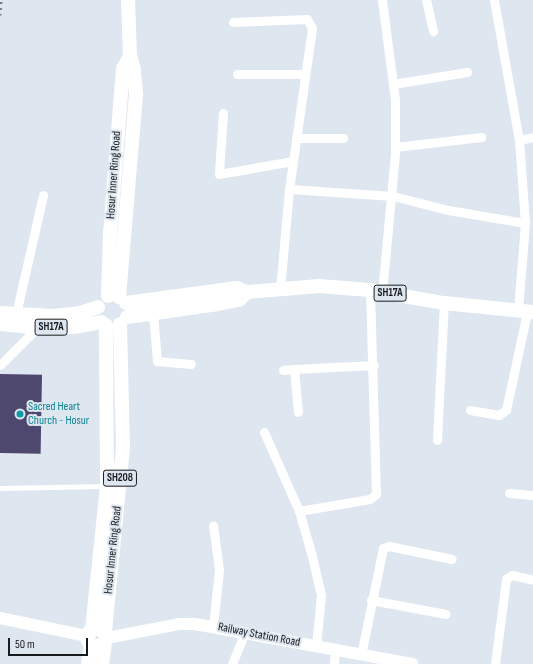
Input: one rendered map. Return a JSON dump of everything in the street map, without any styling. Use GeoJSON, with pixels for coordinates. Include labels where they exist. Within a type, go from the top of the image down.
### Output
{"type":"FeatureCollection","features":[{"type":"Feature","properties":{"kind":"main road","name":"Hosur Inner Ring Road"},"geometry":{"type":"LineString","coordinates":[[102,664],[98,637],[115,312],[136,94],[134,69],[130,56],[128,0]]}},
{"type":"Feature","properties":{"kind":"main road","name":"SH17A"},"geometry":{"type":"LineString","coordinates":[[0,324],[37,328],[74,327],[115,312],[237,288],[247,292],[319,286],[376,291],[444,303],[526,311]]}},
{"type":"Feature","properties":{"kind":"main road","name":"SH17A"},"geometry":{"type":"LineString","coordinates":[[0,313],[53,316],[80,313],[98,307],[115,312],[154,314],[239,300],[247,292]]}},
{"type":"Feature","properties":{"kind":"main road","name":"Hosur Inner Ring Road"},"geometry":{"type":"LineString","coordinates":[[88,664],[98,637],[123,448],[115,312]]}},
{"type":"Feature","properties":{"kind":"main road","name":"Railway Station Road"},"geometry":{"type":"LineString","coordinates":[[0,618],[98,637],[178,624],[213,626],[316,646],[335,648],[412,664]]}},
{"type":"Feature","properties":{"kind":"street"},"geometry":{"type":"LineString","coordinates":[[299,511],[370,499],[376,494],[374,365],[376,291],[393,196],[395,147],[393,84],[382,0]]}},
{"type":"Feature","properties":{"kind":"street"},"geometry":{"type":"LineString","coordinates":[[426,0],[433,30]]}},
{"type":"Feature","properties":{"kind":"street"},"geometry":{"type":"LineString","coordinates":[[470,410],[499,415],[506,410],[526,311],[526,223],[519,140],[494,0]]}},
{"type":"Feature","properties":{"kind":"street"},"geometry":{"type":"LineString","coordinates":[[233,22],[307,20],[310,22],[305,74],[292,161],[280,289]]}},
{"type":"Feature","properties":{"kind":"street"},"geometry":{"type":"LineString","coordinates":[[393,84],[467,72]]}},
{"type":"Feature","properties":{"kind":"street"},"geometry":{"type":"LineString","coordinates":[[237,74],[305,74]]}},
{"type":"Feature","properties":{"kind":"street"},"geometry":{"type":"LineString","coordinates":[[222,112],[219,174],[292,161]]}},
{"type":"Feature","properties":{"kind":"street"},"geometry":{"type":"LineString","coordinates":[[395,147],[481,137]]}},
{"type":"Feature","properties":{"kind":"street"},"geometry":{"type":"LineString","coordinates":[[296,138],[343,138]]}},
{"type":"Feature","properties":{"kind":"street"},"geometry":{"type":"LineString","coordinates":[[519,140],[533,138]]}},
{"type":"Feature","properties":{"kind":"street"},"geometry":{"type":"LineString","coordinates":[[289,189],[393,196],[448,210],[526,223]]}},
{"type":"Feature","properties":{"kind":"street"},"geometry":{"type":"LineString","coordinates":[[16,314],[43,195]]}},
{"type":"Feature","properties":{"kind":"street"},"geometry":{"type":"LineString","coordinates":[[436,440],[444,303]]}},
{"type":"Feature","properties":{"kind":"street"},"geometry":{"type":"LineString","coordinates":[[154,314],[157,361],[160,363],[191,364]]}},
{"type":"Feature","properties":{"kind":"street"},"geometry":{"type":"LineString","coordinates":[[0,365],[37,328]]}},
{"type":"Feature","properties":{"kind":"street"},"geometry":{"type":"LineString","coordinates":[[283,370],[374,365]]}},
{"type":"Feature","properties":{"kind":"street"},"geometry":{"type":"LineString","coordinates":[[294,370],[298,412]]}},
{"type":"Feature","properties":{"kind":"street"},"geometry":{"type":"LineString","coordinates":[[264,432],[299,511],[321,595],[316,646]]}},
{"type":"Feature","properties":{"kind":"street"},"geometry":{"type":"LineString","coordinates":[[508,493],[533,495]]}},
{"type":"Feature","properties":{"kind":"street"},"geometry":{"type":"LineString","coordinates":[[213,525],[219,570],[213,626]]}},
{"type":"Feature","properties":{"kind":"street"},"geometry":{"type":"LineString","coordinates":[[361,654],[383,548],[389,546],[452,559]]}},
{"type":"Feature","properties":{"kind":"street"},"geometry":{"type":"LineString","coordinates":[[496,664],[506,579],[512,575],[533,580]]}},
{"type":"Feature","properties":{"kind":"street"},"geometry":{"type":"LineString","coordinates":[[371,600],[446,614]]}},
{"type":"Feature","properties":{"kind":"street"},"geometry":{"type":"LineString","coordinates":[[232,664],[245,632]]}},
{"type":"Feature","properties":{"kind":"street"},"geometry":{"type":"LineString","coordinates":[[334,664],[335,648]]}},
{"type":"Feature","properties":{"kind":"lane"},"geometry":{"type":"LineString","coordinates":[[0,488],[107,486]]}},
{"type":"Feature","properties":{"kind":"building","name":"Sacred Heart Church - Hosur"},"geometry":{"type":"Polygon","coordinates":[[[0,374],[42,375],[41,454],[0,453],[0,374]]]}},
{"type":"Feature","properties":{"kind":"railway"},"geometry":{"type":"LineString","coordinates":[[0,15],[1,0]]}},
{"type":"Feature","properties":{"kind":"place","name":"Sacred Heart Church - Hosur"},"geometry":{"type":"Point","coordinates":[20,414]}}]}
